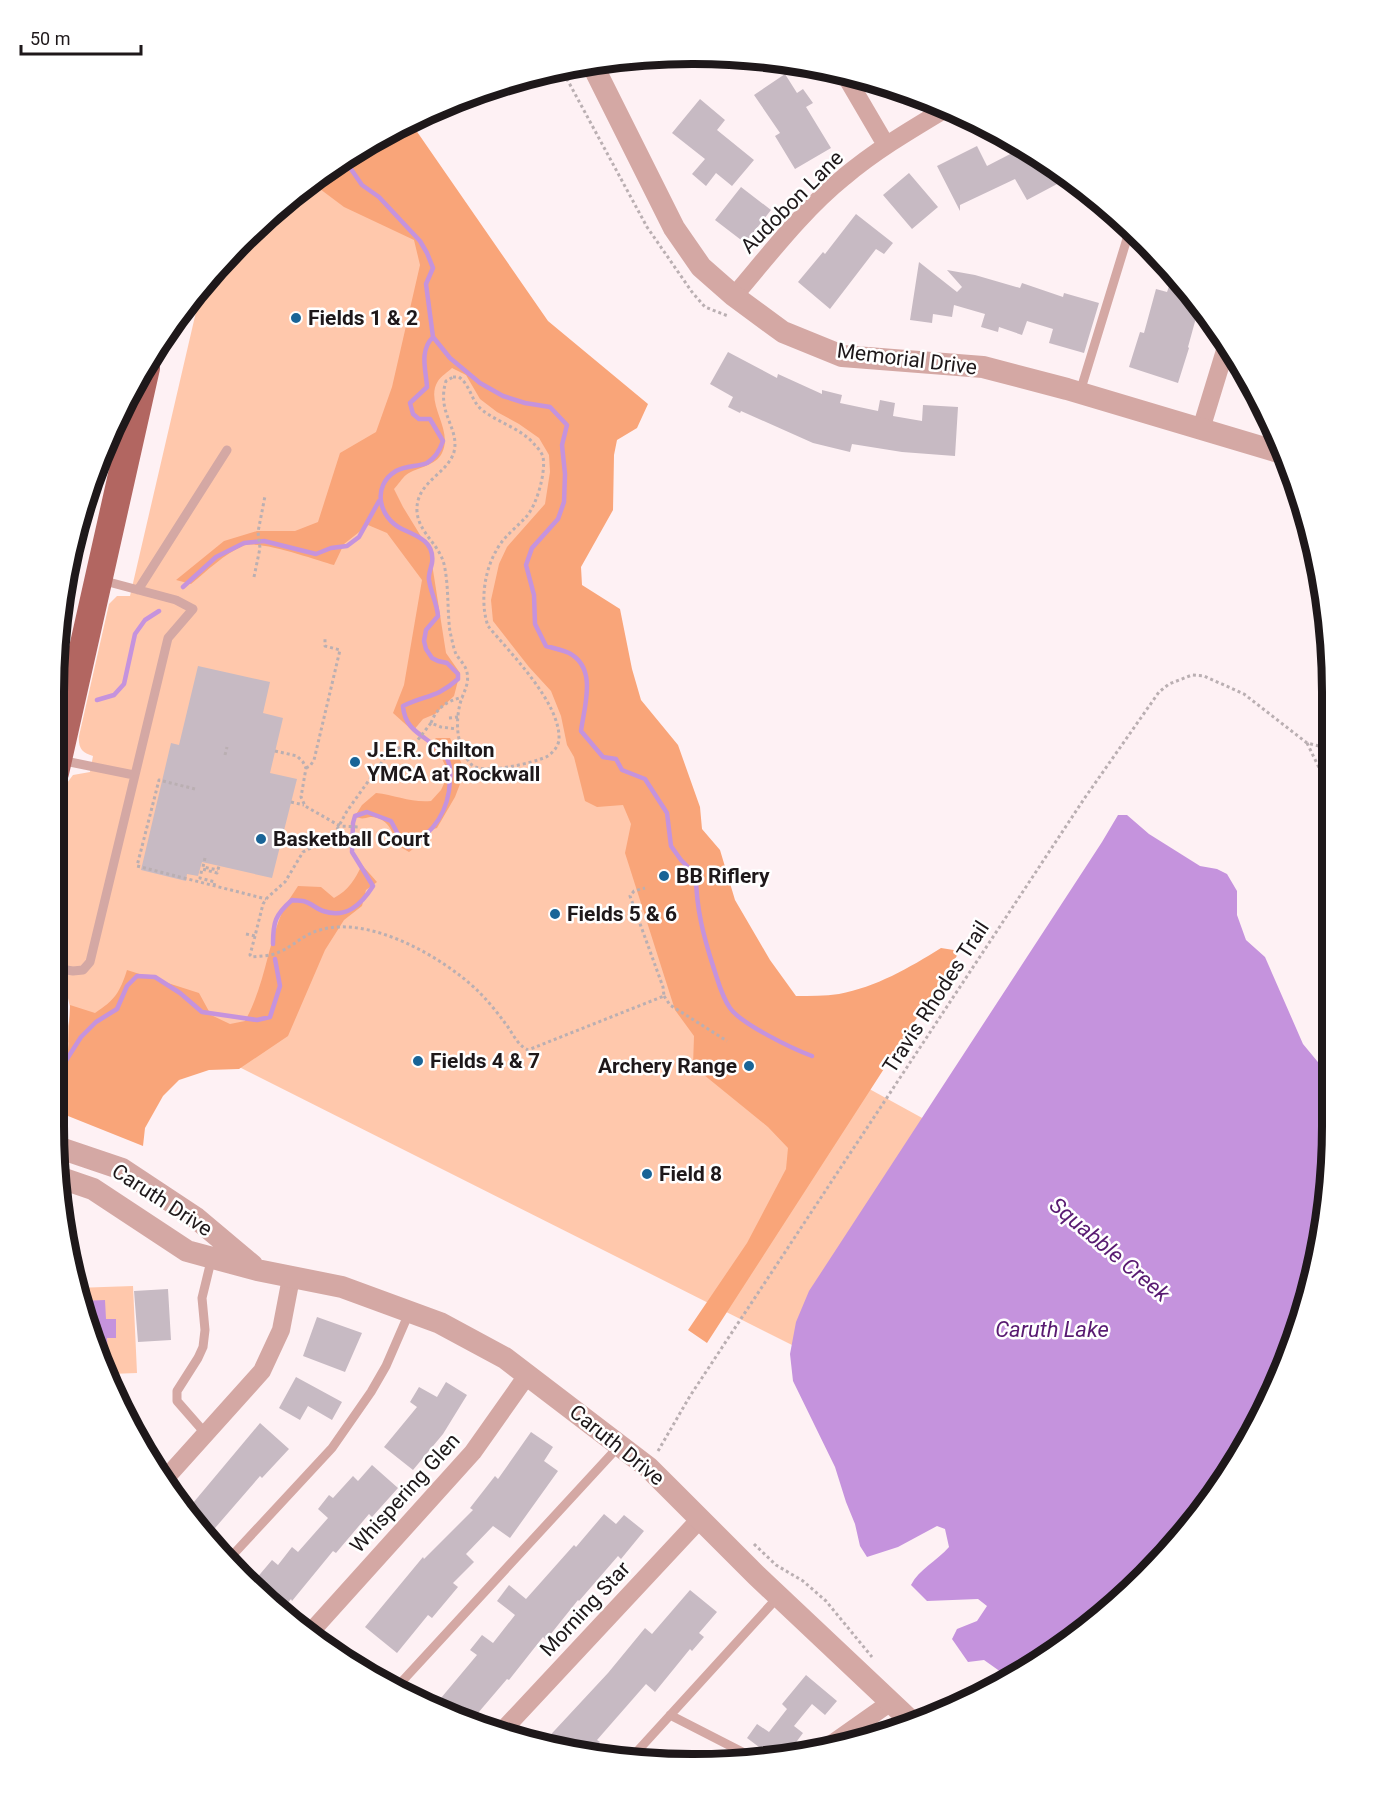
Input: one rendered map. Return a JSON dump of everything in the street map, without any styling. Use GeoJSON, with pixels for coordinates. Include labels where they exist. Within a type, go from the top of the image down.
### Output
{"type":"FeatureCollection","features":[{"type":"Feature","properties":{"kind":"main road"},"geometry":{"type":"LineString","coordinates":[[64,695],[69,650],[99,579],[140,395]]}},
{"type":"Feature","properties":{"kind":"street","name":"Memorial Drive"},"geometry":{"type":"LineString","coordinates":[[596,73],[674,228],[702,267],[734,296],[783,332],[842,356],[983,368],[1080,392],[1273,451]]}},
{"type":"Feature","properties":{"kind":"street"},"geometry":{"type":"LineString","coordinates":[[851,85],[886,145]]}},
{"type":"Feature","properties":{"kind":"street","name":"Audobon Lane"},"geometry":{"type":"LineString","coordinates":[[734,296],[795,226],[842,178],[886,145],[938,114]]}},
{"type":"Feature","properties":{"kind":"street"},"geometry":{"type":"LineString","coordinates":[[1201,429],[1223,356]]}},
{"type":"Feature","properties":{"kind":"street","name":"Caruth Drive"},"geometry":{"type":"LineString","coordinates":[[65,1150],[123,1169],[196,1218],[257,1270]]}},
{"type":"Feature","properties":{"kind":"street","name":"Caruth Drive"},"geometry":{"type":"LineString","coordinates":[[67,1181],[93,1190],[187,1251],[291,1278],[342,1287],[457,1331],[505,1358],[649,1468],[907,1717]]}},
{"type":"Feature","properties":{"kind":"street"},"geometry":{"type":"LineString","coordinates":[[169,1474],[262,1371],[281,1330],[291,1278]]}},
{"type":"Feature","properties":{"kind":"street","name":"Whispering Glen"},"geometry":{"type":"LineString","coordinates":[[314,1628],[473,1452],[528,1374]]}},
{"type":"Feature","properties":{"kind":"street","name":"Morning Star"},"geometry":{"type":"LineString","coordinates":[[507,1726],[700,1519]]}},
{"type":"Feature","properties":{"kind":"street"},"geometry":{"type":"LineString","coordinates":[[843,1736],[891,1702]]}},
{"type":"Feature","properties":{"kind":"lane"},"geometry":{"type":"LineString","coordinates":[[1080,392],[1127,239]]}},
{"type":"Feature","properties":{"kind":"lane"},"geometry":{"type":"LineString","coordinates":[[138,590],[227,450]]}},
{"type":"Feature","properties":{"kind":"lane"},"geometry":{"type":"LineString","coordinates":[[64,970],[83,970],[90,962],[168,638],[193,609],[177,600],[99,579]]}},
{"type":"Feature","properties":{"kind":"lane"},"geometry":{"type":"LineString","coordinates":[[64,767],[134,775]]}},
{"type":"Feature","properties":{"kind":"lane"},"geometry":{"type":"LineString","coordinates":[[205,1433],[177,1401],[177,1391],[203,1347],[205,1330],[202,1298],[212,1257]]}},
{"type":"Feature","properties":{"kind":"lane"},"geometry":{"type":"LineString","coordinates":[[234,1554],[332,1448],[386,1366],[410,1312]]}},
{"type":"Feature","properties":{"kind":"lane"},"geometry":{"type":"LineString","coordinates":[[401,1682],[620,1446]]}},
{"type":"Feature","properties":{"kind":"lane"},"geometry":{"type":"LineString","coordinates":[[637,1752],[779,1595]]}},
{"type":"Feature","properties":{"kind":"lane"},"geometry":{"type":"LineString","coordinates":[[670,1715],[743,1752]]}},
{"type":"Feature","properties":{"kind":"path"},"geometry":{"type":"LineString","coordinates":[[566,78],[647,227],[692,292],[705,307],[736,320]]}},
{"type":"Feature","properties":{"kind":"path"},"geometry":{"type":"LineString","coordinates":[[453,377],[459,377],[468,387],[472,399],[481,409],[533,442],[543,455],[542,475],[536,504],[502,541],[495,552],[483,607],[488,626],[547,699],[557,724],[559,739],[557,746],[547,757],[528,763],[479,770],[470,762],[456,729],[463,697],[468,686],[466,669],[455,653],[450,632],[444,562],[422,527],[417,512],[417,502],[422,491],[451,459],[454,450],[455,440],[443,405],[443,389],[446,381],[453,377]]}},
{"type":"Feature","properties":{"kind":"path"},"geometry":{"type":"LineString","coordinates":[[254,577],[260,548],[258,532],[265,496]]}},
{"type":"Feature","properties":{"kind":"path"},"geometry":{"type":"LineString","coordinates":[[305,806],[301,797],[306,768],[314,760],[340,650],[325,646],[325,637]]}},
{"type":"Feature","properties":{"kind":"path","name":"Travis Rhodes Trail"},"geometry":{"type":"LineString","coordinates":[[649,1468],[690,1396],[1084,799],[1159,692],[1169,684],[1192,675],[1204,676],[1244,694],[1307,743],[1322,773]]}},
{"type":"Feature","properties":{"kind":"path"},"geometry":{"type":"LineString","coordinates":[[463,697],[442,705],[414,746],[394,749],[347,811],[342,826],[328,839],[303,852],[285,882],[263,904],[250,955],[252,957],[279,953],[298,939],[321,930],[351,927],[385,935],[412,945],[445,964],[478,991],[505,1023],[519,1045],[528,1050],[664,996]]}},
{"type":"Feature","properties":{"kind":"path"},"geometry":{"type":"LineString","coordinates":[[449,718],[458,717]]}},
{"type":"Feature","properties":{"kind":"path"},"geometry":{"type":"LineString","coordinates":[[429,725],[456,729]]}},
{"type":"Feature","properties":{"kind":"path"},"geometry":{"type":"LineString","coordinates":[[1307,743],[1322,745]]}},
{"type":"Feature","properties":{"kind":"path"},"geometry":{"type":"LineString","coordinates":[[225,755],[227,747]]}},
{"type":"Feature","properties":{"kind":"path"},"geometry":{"type":"LineString","coordinates":[[275,751],[297,756],[306,768]]}},
{"type":"Feature","properties":{"kind":"path"},"geometry":{"type":"LineString","coordinates":[[195,789],[159,780],[137,866],[266,899]]}},
{"type":"Feature","properties":{"kind":"path"},"geometry":{"type":"LineString","coordinates":[[291,802],[305,806],[342,826],[359,827]]}},
{"type":"Feature","properties":{"kind":"path"},"geometry":{"type":"LineString","coordinates":[[204,859],[203,867],[218,868],[218,873],[202,869],[200,878],[215,882],[214,886]]}},
{"type":"Feature","properties":{"kind":"path"},"geometry":{"type":"LineString","coordinates":[[645,888],[634,891],[630,896],[663,987],[664,996],[670,1005],[725,1040]]}},
{"type":"Feature","properties":{"kind":"path"},"geometry":{"type":"LineString","coordinates":[[246,934],[255,936]]}},
{"type":"Feature","properties":{"kind":"path"},"geometry":{"type":"LineString","coordinates":[[751,1540],[776,1565],[803,1581],[826,1601],[877,1662]]}},
{"type":"Feature","properties":{"kind":"shaded area"},"geometry":{"type":"Polygon","coordinates":[[[415,129],[548,321],[648,404],[637,428],[617,440],[614,455],[613,510],[581,567],[582,585],[620,609],[641,700],[678,745],[700,807],[702,829],[720,850],[735,900],[770,960],[796,996],[823,996],[853,991],[879,982],[941,948],[960,951],[707,1343],[688,1330],[747,1243],[786,1169],[788,1148],[768,1127],[693,1066],[694,1036],[675,1010],[625,853],[631,824],[623,805],[597,807],[585,801],[574,757],[567,745],[561,716],[551,691],[493,621],[491,600],[499,564],[507,547],[545,504],[550,472],[549,455],[539,438],[480,399],[466,375],[452,368],[438,381],[434,398],[444,435],[445,444],[442,453],[431,464],[406,475],[394,489],[430,551],[446,653],[460,673],[454,696],[435,714],[423,719],[413,731],[393,713],[404,685],[422,580],[387,533],[368,525],[344,544],[334,565],[274,548],[251,545],[229,553],[191,584],[176,580],[224,541],[257,531],[295,531],[318,522],[340,453],[376,432],[392,387],[420,265],[414,240],[344,207],[319,188],[344,170],[415,129]]]}},
{"type":"Feature","properties":{"kind":"shaded area","name":"J.E.R. Chilton YMCA at Rockwall"},"geometry":{"type":"Polygon","coordinates":[[[353,165],[430,246],[563,418],[553,513],[651,794],[684,987],[924,1119],[804,1351],[116,1005],[64,1046],[71,1011],[64,981],[64,796],[67,783],[73,775],[90,772],[93,756],[82,749],[79,736],[109,604],[117,596],[130,596],[197,306],[220,279],[279,220],[310,194],[353,165]]]}},
{"type":"Feature","properties":{"kind":"shaded area"},"geometry":{"type":"Polygon","coordinates":[[[436,738],[450,738],[465,771],[455,797],[437,828],[424,832],[417,846],[409,852],[397,845],[391,830],[381,819],[355,816],[362,805],[376,793],[417,801],[431,801],[441,790],[449,773],[441,757],[428,746],[436,738]]]}},
{"type":"Feature","properties":{"kind":"shaded area"},"geometry":{"type":"Polygon","coordinates":[[[362,865],[377,882],[366,890],[362,906],[344,920],[325,950],[288,1036],[239,1069],[209,1070],[179,1080],[163,1096],[145,1128],[143,1146],[64,1116],[64,1058],[68,1050],[70,1005],[95,1013],[116,995],[127,970],[199,993],[211,1015],[230,1024],[245,1021],[262,980],[283,910],[298,886],[321,887],[334,898],[351,884],[362,865]]]}},
{"type":"Feature","properties":{"kind":"shaded area"},"geometry":{"type":"Polygon","coordinates":[[[133,1286],[137,1373],[115,1374],[86,1288],[133,1286]]]}},
{"type":"Feature","properties":{"kind":"water","name":"Caruth Lake"},"geometry":{"type":"Polygon","coordinates":[[[1118,815],[1127,815],[1149,834],[1200,866],[1217,869],[1227,874],[1237,891],[1237,915],[1246,940],[1265,957],[1303,1044],[1322,1067],[1322,1126],[1316,1208],[1300,1289],[1274,1367],[1257,1404],[1216,1475],[1166,1540],[1107,1599],[1042,1649],[1002,1673],[984,1660],[968,1662],[952,1639],[957,1629],[977,1621],[987,1606],[978,1599],[927,1601],[911,1585],[919,1574],[949,1547],[945,1529],[937,1526],[898,1547],[867,1557],[860,1546],[855,1524],[835,1467],[793,1381],[790,1354],[796,1322],[809,1291],[1118,815]]]}},
{"type":"Feature","properties":{"kind":"water"},"geometry":{"type":"Polygon","coordinates":[[[105,1300],[106,1319],[116,1319],[116,1338],[107,1338],[108,1355],[98,1328],[90,1301],[105,1300]]]}},
{"type":"Feature","properties":{"kind":"building"},"geometry":{"type":"Polygon","coordinates":[[[785,74],[797,93],[803,89],[813,103],[806,107],[831,148],[795,169],[775,136],[780,133],[754,95],[785,74]]]}},
{"type":"Feature","properties":{"kind":"building"},"geometry":{"type":"Polygon","coordinates":[[[700,99],[725,120],[717,130],[754,160],[732,186],[716,173],[706,186],[692,174],[705,159],[672,133],[700,99]]]}},
{"type":"Feature","properties":{"kind":"building"},"geometry":{"type":"Polygon","coordinates":[[[977,146],[987,166],[1013,153],[1059,183],[1027,200],[1015,179],[960,205],[960,211],[937,166],[977,146]]]}},
{"type":"Feature","properties":{"kind":"building"},"geometry":{"type":"Polygon","coordinates":[[[909,173],[938,207],[912,229],[883,195],[909,173]]]}},
{"type":"Feature","properties":{"kind":"building"},"geometry":{"type":"Polygon","coordinates":[[[741,187],[771,210],[745,243],[715,220],[741,187]]]}},
{"type":"Feature","properties":{"kind":"building"},"geometry":{"type":"Polygon","coordinates":[[[856,214],[893,243],[884,254],[876,249],[830,309],[798,282],[823,252],[825,254],[856,214]]]}},
{"type":"Feature","properties":{"kind":"building"},"geometry":{"type":"Polygon","coordinates":[[[919,262],[957,292],[962,287],[947,270],[975,275],[1020,288],[1022,283],[1063,297],[1064,293],[1099,303],[1084,353],[1049,343],[1053,329],[1027,321],[1022,335],[999,327],[998,332],[981,327],[985,314],[954,305],[952,317],[933,314],[932,323],[910,320],[919,262]]]}},
{"type":"Feature","properties":{"kind":"building"},"geometry":{"type":"Polygon","coordinates":[[[1170,284],[1196,316],[1178,383],[1129,367],[1140,332],[1144,333],[1156,289],[1167,292],[1170,284]]]}},
{"type":"Feature","properties":{"kind":"building"},"geometry":{"type":"Polygon","coordinates":[[[728,352],[777,378],[778,374],[822,394],[822,390],[842,395],[840,403],[878,411],[880,400],[895,403],[893,416],[922,421],[923,405],[958,407],[955,456],[902,452],[852,444],[850,452],[813,443],[741,411],[740,413],[728,407],[733,397],[710,384],[728,352]]]}},
{"type":"Feature","properties":{"kind":"building"},"geometry":{"type":"Polygon","coordinates":[[[198,666],[270,682],[263,713],[283,718],[270,773],[297,779],[272,878],[202,862],[198,876],[187,874],[186,881],[141,870],[171,743],[179,745],[198,666]]]}},
{"type":"Feature","properties":{"kind":"building"},"geometry":{"type":"Polygon","coordinates":[[[168,1289],[171,1340],[138,1342],[134,1291],[168,1289]]]}},
{"type":"Feature","properties":{"kind":"building"},"geometry":{"type":"Polygon","coordinates":[[[317,1317],[362,1333],[345,1372],[303,1356],[317,1317]]]}},
{"type":"Feature","properties":{"kind":"building"},"geometry":{"type":"Polygon","coordinates":[[[296,1377],[342,1402],[332,1420],[308,1406],[300,1420],[279,1408],[296,1377]]]}},
{"type":"Feature","properties":{"kind":"building"},"geometry":{"type":"Polygon","coordinates":[[[446,1382],[467,1395],[443,1434],[413,1470],[384,1447],[417,1407],[410,1402],[419,1387],[437,1397],[446,1382]]]}},
{"type":"Feature","properties":{"kind":"building"},"geometry":{"type":"Polygon","coordinates":[[[260,1423],[289,1449],[262,1478],[260,1476],[212,1531],[191,1505],[260,1423]]]}},
{"type":"Feature","properties":{"kind":"building"},"geometry":{"type":"Polygon","coordinates":[[[531,1432],[553,1447],[544,1461],[558,1471],[510,1538],[493,1526],[466,1554],[474,1562],[453,1583],[458,1587],[432,1618],[428,1615],[397,1653],[365,1627],[423,1557],[424,1559],[473,1510],[470,1508],[495,1476],[498,1479],[531,1432]]]}},
{"type":"Feature","properties":{"kind":"building"},"geometry":{"type":"Polygon","coordinates":[[[372,1465],[398,1488],[372,1517],[369,1514],[336,1553],[333,1551],[292,1601],[291,1599],[286,1605],[257,1578],[272,1560],[278,1565],[292,1547],[298,1552],[328,1518],[318,1509],[329,1495],[333,1498],[353,1476],[358,1481],[372,1465]]]}},
{"type":"Feature","properties":{"kind":"building"},"geometry":{"type":"Polygon","coordinates":[[[604,1514],[616,1524],[624,1515],[644,1531],[621,1559],[618,1556],[578,1600],[546,1640],[543,1637],[509,1680],[507,1679],[476,1716],[451,1706],[441,1698],[477,1655],[470,1650],[482,1635],[493,1643],[515,1615],[497,1601],[509,1585],[526,1599],[574,1545],[576,1547],[604,1514]]]}},
{"type":"Feature","properties":{"kind":"building"},"geometry":{"type":"Polygon","coordinates":[[[690,1590],[717,1612],[699,1633],[704,1637],[692,1651],[690,1649],[655,1692],[646,1684],[597,1740],[600,1742],[596,1746],[548,1737],[608,1673],[645,1628],[652,1634],[690,1590]]]}},
{"type":"Feature","properties":{"kind":"building"},"geometry":{"type":"Polygon","coordinates":[[[806,1675],[837,1701],[825,1715],[812,1704],[794,1726],[803,1733],[793,1746],[763,1750],[747,1738],[757,1724],[769,1732],[787,1709],[782,1704],[806,1675]]]}},
{"type":"Feature","properties":{"kind":"waterway","name":"Squabble Creek"},"geometry":{"type":"LineString","coordinates":[[349,167],[362,185],[379,197],[420,241],[427,253],[433,268],[426,284],[433,337],[450,358],[480,383],[503,396],[525,403],[550,407],[567,425],[562,445],[565,474],[564,502],[558,519],[532,548],[526,565],[534,595],[535,624],[546,646],[569,653],[584,668],[587,689],[581,731],[603,757],[616,759],[622,770],[645,779],[667,813],[671,846],[696,875],[697,900],[704,935],[727,1004],[736,1014],[756,1028],[812,1056]]}},
{"type":"Feature","properties":{"kind":"waterway"},"geometry":{"type":"LineString","coordinates":[[273,944],[276,919],[292,900],[304,901],[331,913],[346,912],[358,904],[373,886],[352,852],[355,816],[367,812],[391,821],[401,840],[408,847],[432,828],[447,801],[450,774],[447,759],[440,750],[408,723],[403,706],[437,693],[458,679],[458,674],[447,663],[432,658],[424,641],[426,630],[438,616],[429,578],[432,563],[431,550],[419,537],[394,524],[383,510],[381,502],[383,485],[388,477],[400,469],[427,463],[437,454],[443,441],[430,419],[419,419],[413,414],[410,403],[427,387],[425,354],[433,337]]}},
{"type":"Feature","properties":{"kind":"waterway"},"geometry":{"type":"LineString","coordinates":[[183,587],[216,557],[244,543],[264,541],[316,554],[331,548],[347,546],[359,537],[379,501]]}},
{"type":"Feature","properties":{"kind":"waterway"},"geometry":{"type":"LineString","coordinates":[[97,700],[114,695],[124,684],[135,634],[145,620],[159,611]]}},
{"type":"Feature","properties":{"kind":"waterway"},"geometry":{"type":"LineString","coordinates":[[64,1064],[81,1037],[96,1022],[117,1009],[127,986],[137,976],[155,977],[180,993],[202,1012],[257,1020],[270,1017],[280,986],[275,959]]}},
{"type":"Feature","properties":{"kind":"place","name":"Fields 1 & 2"},"geometry":{"type":"Point","coordinates":[296,318]}},
{"type":"Feature","properties":{"kind":"place","name":"J.E.R. Chilton YMCA at Rockwall"},"geometry":{"type":"Point","coordinates":[355,762]}},
{"type":"Feature","properties":{"kind":"place","name":"Basketball Court"},"geometry":{"type":"Point","coordinates":[261,839]}},
{"type":"Feature","properties":{"kind":"place","name":"BB Riflery"},"geometry":{"type":"Point","coordinates":[664,876]}},
{"type":"Feature","properties":{"kind":"place","name":"Fields 5 & 6"},"geometry":{"type":"Point","coordinates":[555,914]}},
{"type":"Feature","properties":{"kind":"place","name":"Fields 4 & 7"},"geometry":{"type":"Point","coordinates":[418,1061]}},
{"type":"Feature","properties":{"kind":"place","name":"Archery Range"},"geometry":{"type":"Point","coordinates":[749,1066]}},
{"type":"Feature","properties":{"kind":"place","name":"Field 8"},"geometry":{"type":"Point","coordinates":[647,1174]}}]}
